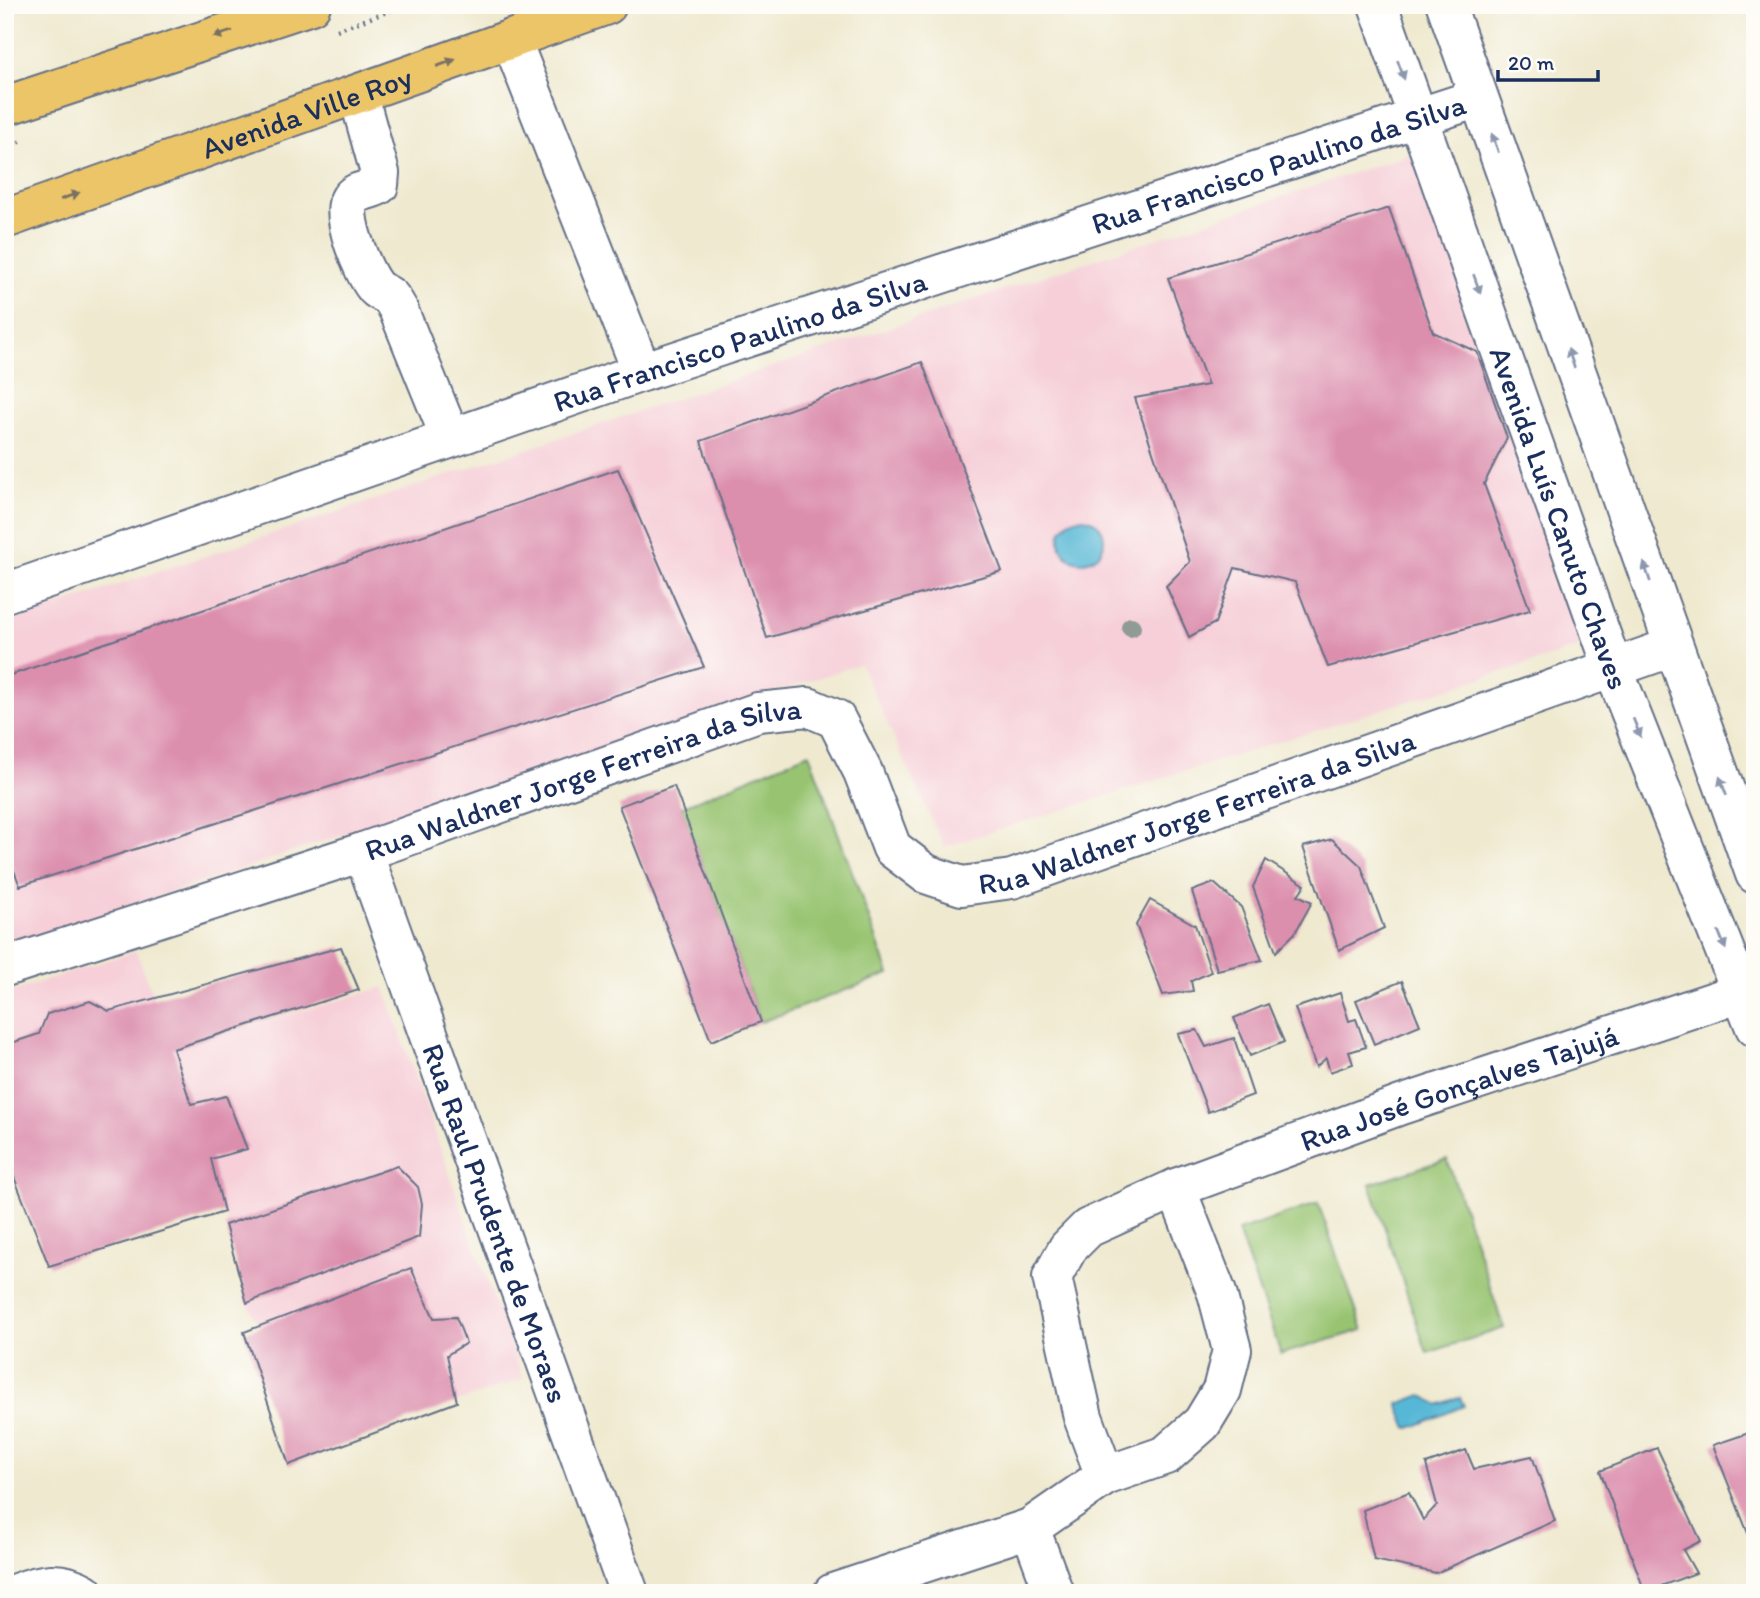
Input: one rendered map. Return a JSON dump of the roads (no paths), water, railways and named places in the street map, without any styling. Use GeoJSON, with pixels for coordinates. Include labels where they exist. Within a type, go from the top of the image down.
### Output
{"type":"FeatureCollection","features":[{"type":"Feature","properties":{"kind":"main road"},"geometry":{"type":"LineString","coordinates":[[5,106],[311,5]]}},
{"type":"Feature","properties":{"kind":"main road","name":"Avenida Ville Roy"},"geometry":{"type":"LineString","coordinates":[[5,219],[607,5]]}},
{"type":"Feature","properties":{"kind":"street","name":"Avenida Luís Canuto Chaves"},"geometry":{"type":"LineString","coordinates":[[1378,5],[1613,668],[1755,1027]]}},
{"type":"Feature","properties":{"kind":"street","name":"Avenida Luís Canuto Chaves"},"geometry":{"type":"LineString","coordinates":[[1446,5],[1755,874]]}},
{"type":"Feature","properties":{"kind":"street"},"geometry":{"type":"LineString","coordinates":[[511,39],[642,372]]}},
{"type":"Feature","properties":{"kind":"street"},"geometry":{"type":"LineString","coordinates":[[358,94],[380,173],[379,185],[354,194],[348,201],[347,216],[351,234],[360,260],[375,289],[391,297],[398,309],[450,437]]}},
{"type":"Feature","properties":{"kind":"street","name":"Rua Francisco Paulino da Silva"},"geometry":{"type":"LineString","coordinates":[[5,593],[642,372],[1478,97]]}},
{"type":"Feature","properties":{"kind":"street","name":"Rua Waldner Jorge Ferreira da Silva"},"geometry":{"type":"LineString","coordinates":[[5,967],[363,852],[758,712],[808,707],[836,719],[863,772],[892,848],[926,874],[962,886],[1012,879],[1673,647]]}},
{"type":"Feature","properties":{"kind":"street","name":"Rua Raul Prudente de Moraes"},"geometry":{"type":"LineString","coordinates":[[363,852],[629,1593]]}},
{"type":"Feature","properties":{"kind":"street","name":"Rua José Gonçalves Tajujá"},"geometry":{"type":"LineString","coordinates":[[1105,1476],[1083,1418],[1052,1277],[1068,1248],[1088,1228],[1176,1188],[1401,1105],[1742,992]]}},
{"type":"Feature","properties":{"kind":"street"},"geometry":{"type":"LineString","coordinates":[[833,1593],[1030,1528],[1105,1476],[1166,1455],[1202,1423],[1223,1390],[1232,1350],[1217,1293],[1176,1188]]}},
{"type":"Feature","properties":{"kind":"street"},"geometry":{"type":"LineString","coordinates":[[1030,1528],[1054,1593]]}},
{"type":"Feature","properties":{"kind":"street"},"geometry":{"type":"LineString","coordinates":[[16,1593],[35,1586],[65,1583],[84,1593]]}},
{"type":"Feature","properties":{"kind":"water"},"geometry":{"type":"Polygon","coordinates":[[[1082,518],[1097,525],[1104,540],[1097,555],[1082,562],[1067,555],[1060,540],[1067,525],[1082,518]]]}},
{"type":"Feature","properties":{"kind":"water"},"geometry":{"type":"Polygon","coordinates":[[[1422,1395],[1438,1405],[1460,1397],[1464,1406],[1408,1429],[1398,1404],[1422,1395]]]}}]}
